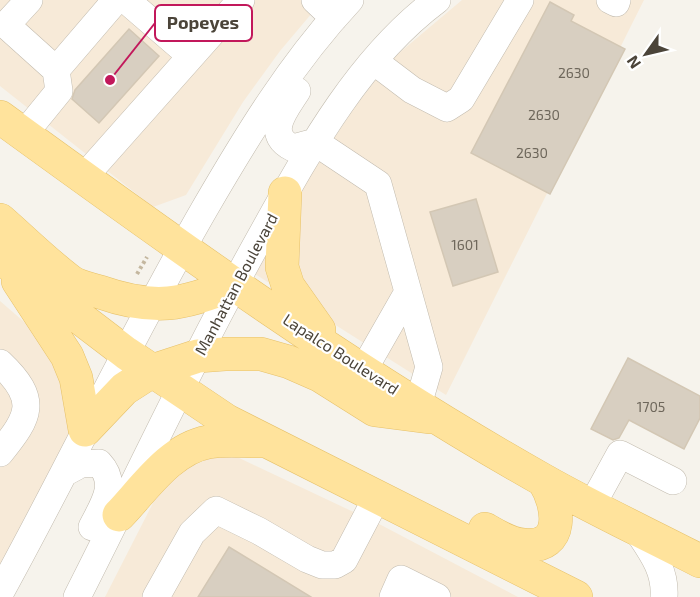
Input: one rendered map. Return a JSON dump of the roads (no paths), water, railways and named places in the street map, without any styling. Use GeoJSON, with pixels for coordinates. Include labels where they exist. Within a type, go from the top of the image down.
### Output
{"type":"FeatureCollection","features":[{"type":"Feature","properties":{"kind":"main road","name":"Lapalco Boulevard"},"geometry":{"type":"LineString","coordinates":[[12,126],[83,178],[166,250],[234,284],[429,412],[544,481],[700,561]]}},
{"type":"Feature","properties":{"kind":"main road"},"geometry":{"type":"LineString","coordinates":[[285,193],[282,267],[288,286],[332,349]]}},
{"type":"Feature","properties":{"kind":"main road"},"geometry":{"type":"LineString","coordinates":[[0,220],[72,282],[114,297],[142,292],[179,303],[199,299],[234,284]]}},
{"type":"Feature","properties":{"kind":"main road"},"geometry":{"type":"LineString","coordinates":[[3,260],[139,362],[227,422],[576,597]]}},
{"type":"Feature","properties":{"kind":"main road"},"geometry":{"type":"LineString","coordinates":[[3,260],[67,356],[76,378],[85,430]]}},
{"type":"Feature","properties":{"kind":"main road"},"geometry":{"type":"LineString","coordinates":[[139,362],[198,356],[261,354],[289,362],[321,376],[375,410],[429,412]]}},
{"type":"Feature","properties":{"kind":"main road"},"geometry":{"type":"LineString","coordinates":[[85,430],[124,389],[139,362]]}},
{"type":"Feature","properties":{"kind":"main road"},"geometry":{"type":"LineString","coordinates":[[118,515],[171,459],[187,449],[208,442],[263,441]]}},
{"type":"Feature","properties":{"kind":"main road"},"geometry":{"type":"LineString","coordinates":[[366,491],[411,490],[509,542],[525,546],[540,543],[553,533],[557,520],[552,494],[544,481]]}},
{"type":"Feature","properties":{"kind":"street"},"geometry":{"type":"LineString","coordinates":[[12,126],[59,91],[56,70],[3,32],[29,0]]}},
{"type":"Feature","properties":{"kind":"street"},"geometry":{"type":"LineString","coordinates":[[56,70],[116,0]]}},
{"type":"Feature","properties":{"kind":"street"},"geometry":{"type":"LineString","coordinates":[[126,0],[191,56]]}},
{"type":"Feature","properties":{"kind":"street"},"geometry":{"type":"LineString","coordinates":[[83,178],[241,0]]}},
{"type":"Feature","properties":{"kind":"street","name":"Manhattan Boulevard"},"geometry":{"type":"LineString","coordinates":[[77,597],[234,284],[315,142],[358,80],[437,0]]}},
{"type":"Feature","properties":{"kind":"street"},"geometry":{"type":"LineString","coordinates":[[375,62],[412,90],[447,108],[461,99],[520,0]]}},
{"type":"Feature","properties":{"kind":"street"},"geometry":{"type":"LineString","coordinates":[[610,0],[616,3],[617,0]]}},
{"type":"Feature","properties":{"kind":"street"},"geometry":{"type":"LineString","coordinates":[[139,362],[142,292],[166,250],[274,94],[312,45],[333,6]]}},
{"type":"Feature","properties":{"kind":"street"},"geometry":{"type":"LineString","coordinates":[[312,45],[299,88],[280,118],[278,133],[284,144],[293,148],[315,142],[378,184],[429,368],[429,412]]}},
{"type":"Feature","properties":{"kind":"street"},"geometry":{"type":"LineString","coordinates":[[364,369],[408,292]]}},
{"type":"Feature","properties":{"kind":"street"},"geometry":{"type":"LineString","coordinates":[[0,363],[18,380],[27,409],[23,425],[0,453]]}},
{"type":"Feature","properties":{"kind":"street"},"geometry":{"type":"LineString","coordinates":[[0,593],[66,472],[85,430]]}},
{"type":"Feature","properties":{"kind":"street"},"geometry":{"type":"LineString","coordinates":[[592,505],[620,454],[673,480]]}},
{"type":"Feature","properties":{"kind":"street"},"geometry":{"type":"LineString","coordinates":[[66,472],[81,464],[99,464],[110,481],[108,496],[68,573],[68,597]]}},
{"type":"Feature","properties":{"kind":"street"},"geometry":{"type":"LineString","coordinates":[[156,597],[192,533],[216,510],[260,531],[307,560],[321,565],[335,565],[344,560],[366,491]]}},
{"type":"Feature","properties":{"kind":"street"},"geometry":{"type":"LineString","coordinates":[[635,527],[657,559],[665,583],[664,597]]}},
{"type":"Feature","properties":{"kind":"street"},"geometry":{"type":"LineString","coordinates":[[393,597],[401,579],[437,597]]}},
{"type":"Feature","properties":{"kind":"place","name":"Popeyes"},"geometry":{"type":"Point","coordinates":[110,80]}}]}
